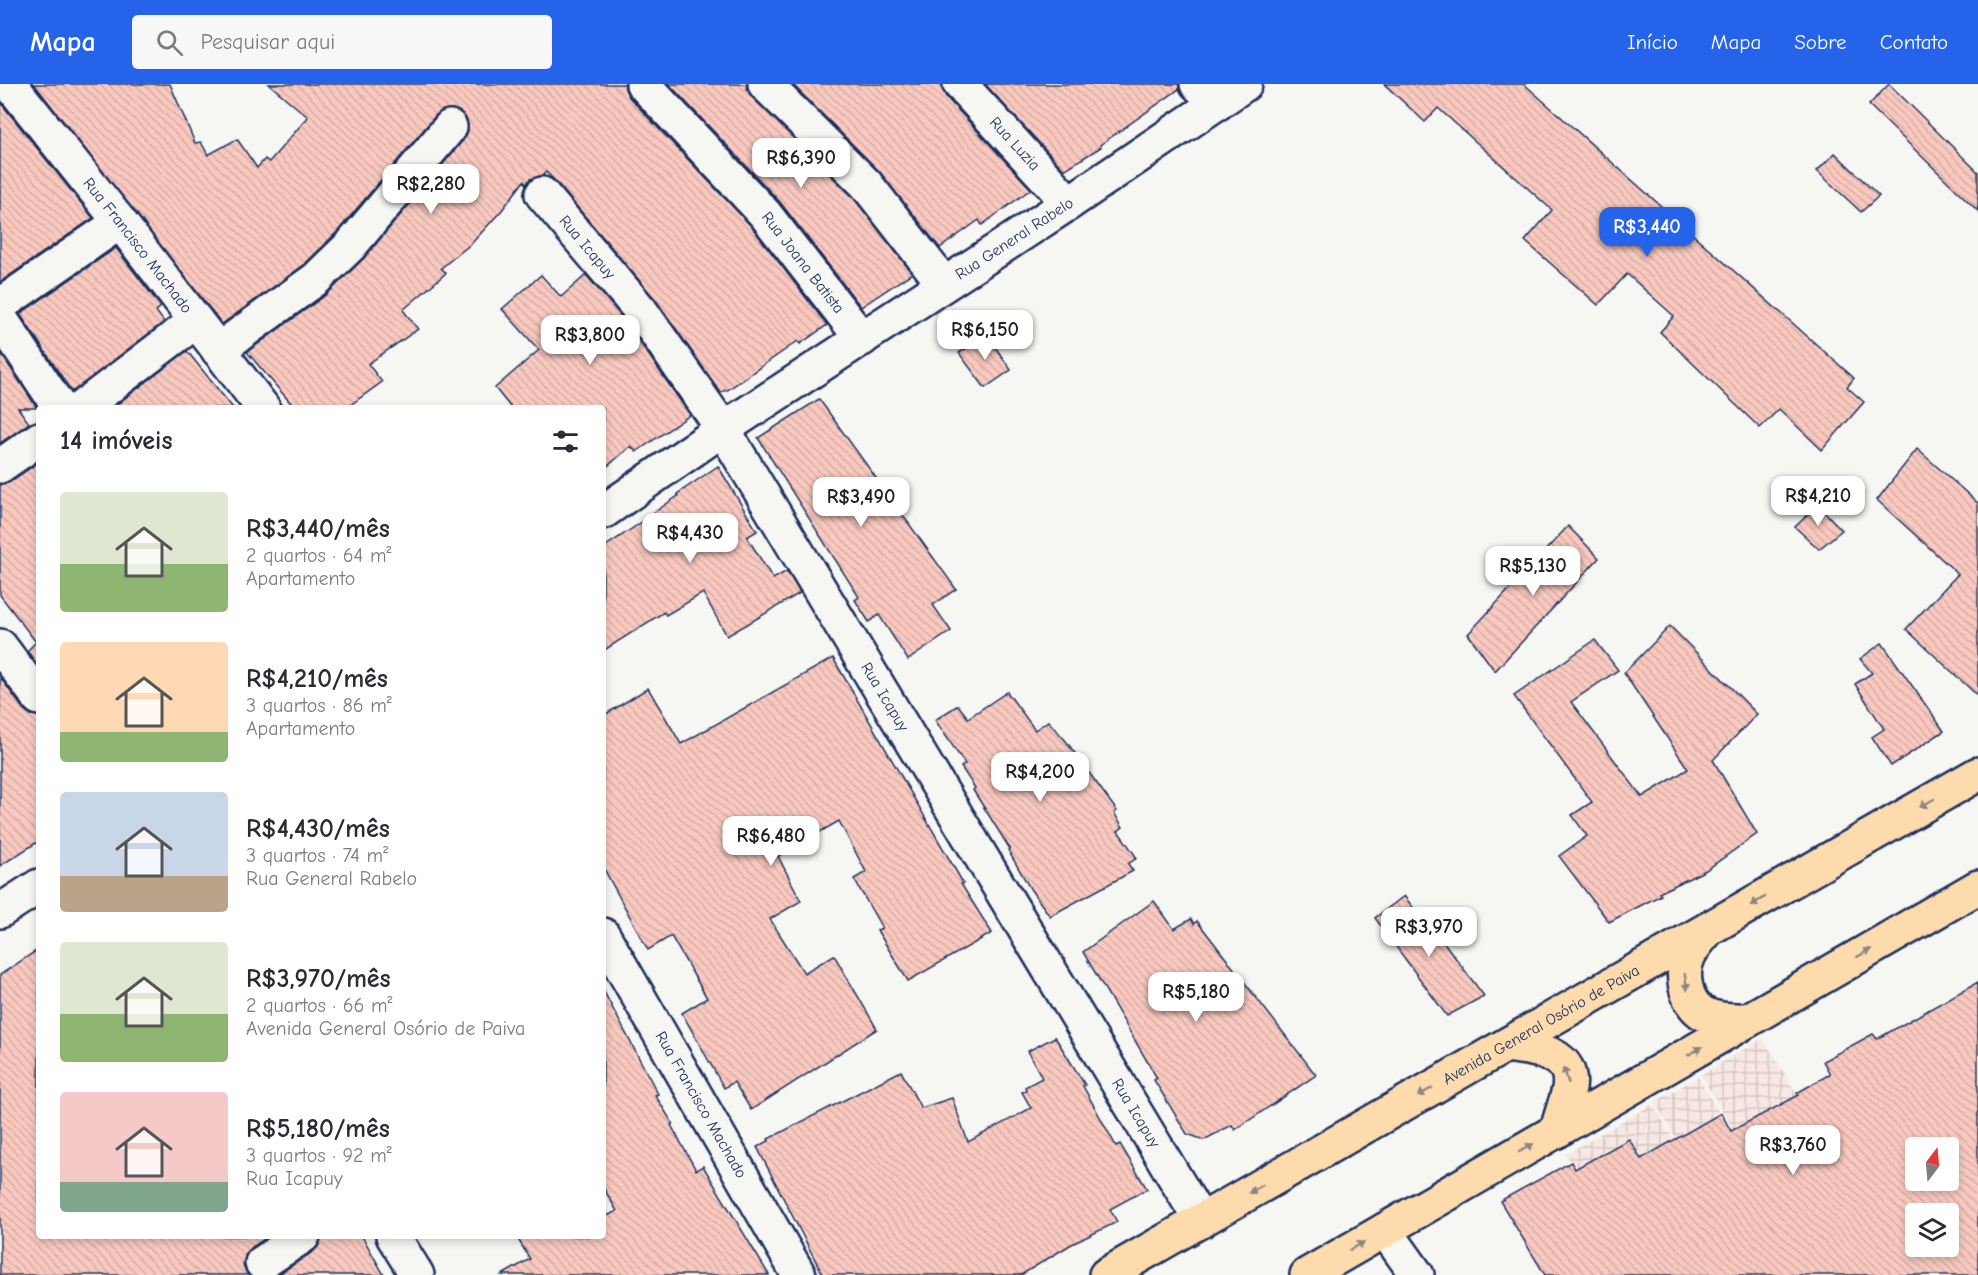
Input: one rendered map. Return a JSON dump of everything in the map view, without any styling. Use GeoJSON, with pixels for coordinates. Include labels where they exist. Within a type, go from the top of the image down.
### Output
{"type":"FeatureCollection","features":[{"type":"Feature","properties":{"kind":"main road","name":"Avenida General Osório de Paiva"},"geometry":{"type":"LineString","coordinates":[[1106,1275],[1978,774]]}},
{"type":"Feature","properties":{"kind":"main road"},"geometry":{"type":"LineString","coordinates":[[1307,1275],[1978,887]]}},
{"type":"Feature","properties":{"kind":"main road"},"geometry":{"type":"LineString","coordinates":[[1707,930],[1689,954],[1684,970],[1686,987],[1691,999],[1701,1011],[1717,1018],[1748,1020]]}},
{"type":"Feature","properties":{"kind":"main road"},"geometry":{"type":"LineString","coordinates":[[1508,1045],[1552,1053],[1568,1073],[1569,1087],[1557,1131]]}},
{"type":"Feature","properties":{"kind":"street","name":"Rua Francisco Machado"},"geometry":{"type":"LineString","coordinates":[[10,84],[261,405]]}},
{"type":"Feature","properties":{"kind":"street","name":"Rua Joana Batista"},"geometry":{"type":"LineString","coordinates":[[643,84],[765,214],[861,339]]}},
{"type":"Feature","properties":{"kind":"street"},"geometry":{"type":"LineString","coordinates":[[765,84],[866,184],[944,284]]}},
{"type":"Feature","properties":{"kind":"street","name":"Rua Luzia"},"geometry":{"type":"LineString","coordinates":[[960,84],[1069,203]]}},
{"type":"Feature","properties":{"kind":"street","name":"Rua General Rabelo"},"geometry":{"type":"LineString","coordinates":[[606,510],[723,429],[1069,203],[1207,93],[1245,84]]}},
{"type":"Feature","properties":{"kind":"street"},"geometry":{"type":"LineString","coordinates":[[218,350],[315,279],[351,245],[450,128]]}},
{"type":"Feature","properties":{"kind":"street","name":"Rua Icapuy"},"geometry":{"type":"LineString","coordinates":[[542,194],[641,311],[723,429],[1202,1221]]}},
{"type":"Feature","properties":{"kind":"street"},"geometry":{"type":"LineString","coordinates":[[0,305],[120,222]]}},
{"type":"Feature","properties":{"kind":"street"},"geometry":{"type":"LineString","coordinates":[[0,318],[58,405]]}},
{"type":"Feature","properties":{"kind":"street"},"geometry":{"type":"LineString","coordinates":[[85,405],[196,321]]}},
{"type":"Feature","properties":{"kind":"street"},"geometry":{"type":"LineString","coordinates":[[0,466],[36,441]]}},
{"type":"Feature","properties":{"kind":"street"},"geometry":{"type":"LineString","coordinates":[[0,646],[36,694]]}},
{"type":"Feature","properties":{"kind":"street"},"geometry":{"type":"LineString","coordinates":[[0,911],[36,888]]}},
{"type":"Feature","properties":{"kind":"street","name":"Rua Francisco Machado"},"geometry":{"type":"LineString","coordinates":[[606,940],[799,1275]]}},
{"type":"Feature","properties":{"kind":"street"},"geometry":{"type":"LineString","coordinates":[[1385,1230],[1417,1275]]}},
{"type":"Feature","properties":{"kind":"street"},"geometry":{"type":"LineString","coordinates":[[262,1263],[298,1239]]}},
{"type":"Feature","properties":{"kind":"street"},"geometry":{"type":"LineString","coordinates":[[395,1239],[417,1275]]}},
{"type":"Feature","properties":{"kind":"shaded area"},"geometry":{"type":"Polygon","coordinates":[[[1763,1038],[1876,1226],[1812,1262],[1701,1075],[1763,1038]]]}},
{"type":"Feature","properties":{"kind":"shaded area"},"geometry":{"type":"Polygon","coordinates":[[[1698,1077],[1809,1265],[1755,1275],[1655,1102],[1698,1077]]]}},
{"type":"Feature","properties":{"kind":"shaded area"},"geometry":{"type":"Polygon","coordinates":[[[1653,1104],[1751,1275],[1636,1275],[1566,1154],[1653,1104]]]}},
{"type":"Feature","properties":{"kind":"building"},"geometry":{"type":"Polygon","coordinates":[[[34,84],[170,84],[195,143],[201,142],[208,155],[237,139],[257,168],[265,159],[269,162],[308,117],[269,84],[625,84],[629,97],[751,226],[827,325],[800,344],[798,341],[721,393],[655,299],[546,172],[542,176],[530,179],[526,185],[524,181],[472,243],[441,268],[446,273],[403,310],[418,329],[368,364],[382,382],[350,405],[292,405],[247,352],[327,294],[365,257],[464,139],[468,130],[467,120],[462,113],[453,109],[443,110],[436,115],[337,232],[304,265],[222,324],[34,84]]]}},
{"type":"Feature","properties":{"kind":"building"},"geometry":{"type":"Polygon","coordinates":[[[669,84],[747,84],[752,97],[852,196],[912,273],[861,307],[780,202],[669,84]]]}},
{"type":"Feature","properties":{"kind":"building"},"geometry":{"type":"Polygon","coordinates":[[[792,84],[942,84],[946,97],[1031,189],[982,225],[979,220],[940,248],[879,171],[792,84]]]}},
{"type":"Feature","properties":{"kind":"building"},"geometry":{"type":"Polygon","coordinates":[[[985,84],[1179,84],[1179,89],[1100,145],[1101,147],[1064,170],[985,84]]]}},
{"type":"Feature","properties":{"kind":"building"},"geometry":{"type":"Polygon","coordinates":[[[1384,84],[1524,84],[1854,378],[1847,387],[1864,402],[1822,450],[1779,409],[1760,428],[1660,332],[1674,316],[1627,274],[1598,305],[1525,241],[1552,210],[1438,108],[1425,122],[1384,84]]]}},
{"type":"Feature","properties":{"kind":"building"},"geometry":{"type":"Polygon","coordinates":[[[1889,84],[1978,172],[1978,211],[1869,105],[1889,84]]]}},
{"type":"Feature","properties":{"kind":"building"},"geometry":{"type":"Polygon","coordinates":[[[0,102],[93,218],[0,282],[0,102]]]}},
{"type":"Feature","properties":{"kind":"building"},"geometry":{"type":"Polygon","coordinates":[[[1835,153],[1879,196],[1861,212],[1817,171],[1835,153]]]}},
{"type":"Feature","properties":{"kind":"building"},"geometry":{"type":"Polygon","coordinates":[[[116,248],[161,307],[156,311],[164,322],[72,392],[20,314],[116,248]]]}},
{"type":"Feature","properties":{"kind":"building"},"geometry":{"type":"Polygon","coordinates":[[[541,275],[561,297],[586,275],[626,322],[690,415],[636,452],[631,446],[606,467],[606,405],[509,405],[495,388],[539,350],[502,309],[541,275]]]}},
{"type":"Feature","properties":{"kind":"building"},"geometry":{"type":"Polygon","coordinates":[[[987,335],[1011,370],[985,388],[959,353],[987,335]]]}},
{"type":"Feature","properties":{"kind":"building"},"geometry":{"type":"Polygon","coordinates":[[[187,351],[231,405],[116,405],[187,351]]]}},
{"type":"Feature","properties":{"kind":"building"},"geometry":{"type":"Polygon","coordinates":[[[0,352],[36,408],[18,408],[29,423],[0,443],[0,352]]]}},
{"type":"Feature","properties":{"kind":"building"},"geometry":{"type":"Polygon","coordinates":[[[819,399],[956,589],[933,605],[951,631],[908,660],[879,615],[869,622],[855,600],[859,597],[758,438],[819,399]]]}},
{"type":"Feature","properties":{"kind":"building"},"geometry":{"type":"Polygon","coordinates":[[[1917,449],[1978,503],[1978,696],[1906,629],[1958,574],[1877,500],[1917,449]]]}},
{"type":"Feature","properties":{"kind":"building"},"geometry":{"type":"Polygon","coordinates":[[[36,464],[36,642],[0,595],[0,484],[11,481],[36,464]]]}},
{"type":"Feature","properties":{"kind":"building"},"geometry":{"type":"Polygon","coordinates":[[[718,466],[757,531],[747,537],[773,579],[787,571],[800,593],[727,636],[703,593],[666,615],[664,612],[606,649],[606,546],[654,514],[678,496],[677,494],[718,466]]]}},
{"type":"Feature","properties":{"kind":"building"},"geometry":{"type":"Polygon","coordinates":[[[1818,505],[1842,530],[1819,549],[1795,527],[1818,505]]]}},
{"type":"Feature","properties":{"kind":"building"},"geometry":{"type":"Polygon","coordinates":[[[1568,526],[1599,558],[1495,671],[1468,634],[1568,526]]]}},
{"type":"Feature","properties":{"kind":"building"},"geometry":{"type":"Polygon","coordinates":[[[1670,626],[1757,714],[1713,760],[1757,834],[1706,870],[1659,893],[1661,895],[1609,922],[1559,856],[1587,836],[1572,815],[1592,802],[1514,696],[1595,640],[1618,670],[1571,702],[1642,797],[1688,769],[1624,673],[1670,626]]]}},
{"type":"Feature","properties":{"kind":"building"},"geometry":{"type":"Polygon","coordinates":[[[36,642],[36,663],[27,651],[36,642]]]}},
{"type":"Feature","properties":{"kind":"building"},"geometry":{"type":"Polygon","coordinates":[[[1882,643],[1944,731],[1891,766],[1872,737],[1884,729],[1855,684],[1872,673],[1860,659],[1882,643]]]}},
{"type":"Feature","properties":{"kind":"building"},"geometry":{"type":"Polygon","coordinates":[[[833,658],[963,883],[961,884],[992,933],[908,981],[877,930],[882,928],[854,879],[866,872],[839,821],[778,856],[801,901],[770,919],[804,973],[834,955],[877,1029],[751,1110],[734,1082],[724,1088],[682,1013],[707,998],[671,936],[648,950],[606,873],[606,714],[648,688],[681,744],[833,658]]]}},
{"type":"Feature","properties":{"kind":"building"},"geometry":{"type":"Polygon","coordinates":[[[0,677],[24,710],[36,716],[36,843],[0,866],[0,677]]]}},
{"type":"Feature","properties":{"kind":"building"},"geometry":{"type":"Polygon","coordinates":[[[1007,692],[1035,730],[1048,721],[1066,741],[1117,811],[1114,813],[1123,827],[1118,831],[1137,858],[1128,864],[1133,871],[1050,916],[1031,890],[1008,850],[1010,849],[973,790],[975,788],[961,767],[965,764],[935,720],[958,705],[968,718],[1007,692]]]}},
{"type":"Feature","properties":{"kind":"building"},"geometry":{"type":"Polygon","coordinates":[[[1404,896],[1437,938],[1439,936],[1484,996],[1447,1016],[1375,918],[1404,896]]]}},
{"type":"Feature","properties":{"kind":"building"},"geometry":{"type":"Polygon","coordinates":[[[1154,901],[1174,929],[1191,919],[1194,924],[1197,921],[1316,1075],[1235,1130],[1232,1125],[1204,1140],[1187,1134],[1154,1080],[1157,1078],[1083,952],[1154,901]]]}},
{"type":"Feature","properties":{"kind":"building"},"geometry":{"type":"Polygon","coordinates":[[[36,951],[36,1239],[264,1239],[246,1254],[243,1265],[248,1275],[0,1275],[0,975],[36,951]]]}},
{"type":"Feature","properties":{"kind":"building"},"geometry":{"type":"Polygon","coordinates":[[[1978,982],[1978,1275],[1545,1275],[1500,1201],[1571,1162],[1575,1169],[1629,1139],[1641,1159],[1721,1113],[1731,1131],[1799,1095],[1797,1093],[1830,1074],[1823,1061],[1873,1034],[1877,1039],[1978,982]]]}},
{"type":"Feature","properties":{"kind":"building"},"geometry":{"type":"Polygon","coordinates":[[[606,996],[658,1094],[655,1095],[673,1124],[671,1125],[696,1170],[703,1166],[769,1275],[502,1275],[530,1259],[518,1239],[606,1239],[606,1216],[617,1211],[606,1192],[606,996]]]}},
{"type":"Feature","properties":{"kind":"building"},"geometry":{"type":"Polygon","coordinates":[[[1055,1037],[1085,1085],[1083,1086],[1116,1146],[1120,1144],[1147,1189],[1110,1209],[1117,1222],[1070,1245],[1021,1275],[823,1275],[757,1147],[769,1141],[768,1139],[901,1071],[921,1108],[952,1098],[968,1142],[1031,1108],[1022,1092],[1026,1090],[1025,1087],[1042,1078],[1028,1051],[1055,1037]]]}},
{"type":"Feature","properties":{"kind":"building"},"geometry":{"type":"Polygon","coordinates":[[[321,1239],[364,1239],[384,1275],[278,1275],[314,1251],[321,1239]]]}}]}
